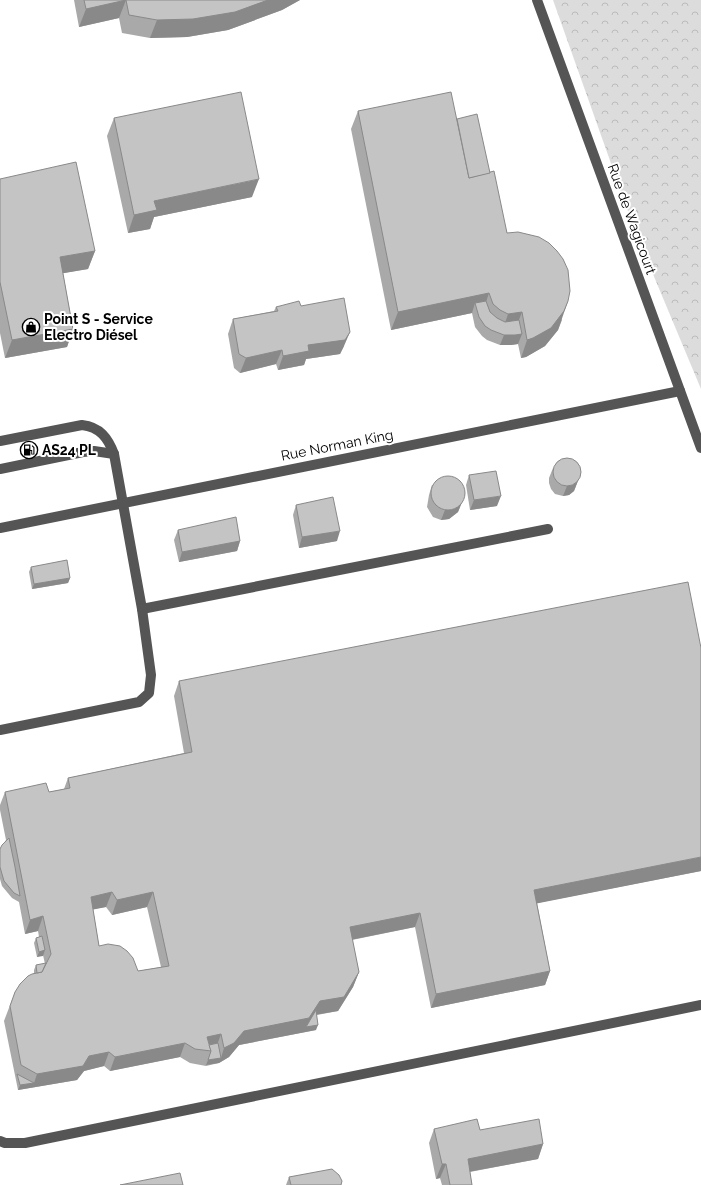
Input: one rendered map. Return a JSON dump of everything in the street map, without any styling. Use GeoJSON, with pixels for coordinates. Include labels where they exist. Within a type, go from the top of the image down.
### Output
{"type":"FeatureCollection","features":[{"type":"Feature","properties":{"kind":"street","name":"Rue de Wagicourt"},"geometry":{"type":"LineString","coordinates":[[537,0],[701,448]]}},
{"type":"Feature","properties":{"kind":"street","name":"Rue Norman King"},"geometry":{"type":"LineString","coordinates":[[0,528],[122,502],[680,391]]}},
{"type":"Feature","properties":{"kind":"street"},"geometry":{"type":"LineString","coordinates":[[0,441],[82,425],[92,426],[99,430],[106,438],[114,454],[142,609],[151,675],[149,693],[139,702],[0,730]]}},
{"type":"Feature","properties":{"kind":"street"},"geometry":{"type":"LineString","coordinates":[[0,468],[83,452],[94,451],[114,454]]}},
{"type":"Feature","properties":{"kind":"street"},"geometry":{"type":"LineString","coordinates":[[142,609],[548,529]]}},
{"type":"Feature","properties":{"kind":"street"},"geometry":{"type":"LineString","coordinates":[[0,1141],[16,1144],[25,1143],[701,1005]]}},
{"type":"Feature","properties":{"kind":"green space"},"geometry":{"type":"Polygon","coordinates":[[[553,0],[701,0],[701,389],[635,231],[553,0]]]}},
{"type":"Feature","properties":{"kind":"building"},"geometry":{"type":"Polygon","coordinates":[[[84,0],[126,0],[86,9],[84,0]]]}},
{"type":"Feature","properties":{"kind":"building"},"geometry":{"type":"Polygon","coordinates":[[[126,0],[268,0],[235,12],[193,19],[157,20],[129,15],[126,0]]]}},
{"type":"Feature","properties":{"kind":"building"},"geometry":{"type":"Polygon","coordinates":[[[241,92],[259,179],[154,201],[157,210],[134,215],[114,118],[241,92]]]}},
{"type":"Feature","properties":{"kind":"building"},"geometry":{"type":"Polygon","coordinates":[[[451,92],[469,178],[494,171],[507,233],[518,232],[539,237],[549,243],[563,259],[568,270],[570,291],[564,311],[551,328],[527,340],[522,312],[508,314],[500,310],[493,304],[489,293],[398,312],[358,111],[451,92]]]}},
{"type":"Feature","properties":{"kind":"building"},"geometry":{"type":"Polygon","coordinates":[[[477,114],[490,173],[469,178],[457,119],[477,114]]]}},
{"type":"Feature","properties":{"kind":"building"},"geometry":{"type":"Polygon","coordinates":[[[76,162],[95,251],[60,257],[73,329],[12,340],[0,282],[0,179],[76,162]]]}},
{"type":"Feature","properties":{"kind":"building"},"geometry":{"type":"Polygon","coordinates":[[[344,298],[350,332],[345,340],[308,345],[309,351],[283,356],[282,350],[246,358],[239,354],[233,319],[278,311],[276,307],[299,301],[301,306],[344,298]]]}},
{"type":"Feature","properties":{"kind":"building"},"geometry":{"type":"Polygon","coordinates":[[[486,301],[490,312],[497,318],[505,322],[519,320],[522,334],[504,335],[485,326],[479,317],[475,303],[486,301]]]}},
{"type":"Feature","properties":{"kind":"building"},"geometry":{"type":"Polygon","coordinates":[[[567,458],[577,462],[581,472],[577,482],[567,486],[557,482],[553,472],[557,462],[567,458]]]}},
{"type":"Feature","properties":{"kind":"building"},"geometry":{"type":"Polygon","coordinates":[[[496,471],[501,496],[474,500],[469,475],[496,471]]]}},
{"type":"Feature","properties":{"kind":"building"},"geometry":{"type":"Polygon","coordinates":[[[445,476],[451,476],[460,481],[464,487],[464,499],[460,505],[451,510],[445,510],[436,505],[431,496],[431,490],[436,481],[445,476]]]}},
{"type":"Feature","properties":{"kind":"building"},"geometry":{"type":"Polygon","coordinates":[[[333,497],[340,531],[302,537],[296,505],[333,497]]]}},
{"type":"Feature","properties":{"kind":"building"},"geometry":{"type":"Polygon","coordinates":[[[236,517],[240,541],[182,552],[178,530],[236,517]]]}},
{"type":"Feature","properties":{"kind":"building"},"geometry":{"type":"Polygon","coordinates":[[[67,560],[70,578],[34,584],[31,567],[67,560]]]}},
{"type":"Feature","properties":{"kind":"building"},"geometry":{"type":"Polygon","coordinates":[[[688,582],[701,648],[701,857],[534,890],[550,971],[436,994],[420,913],[350,927],[359,972],[344,997],[320,1001],[309,1018],[244,1031],[234,1043],[224,1048],[221,1034],[207,1037],[211,1051],[195,1049],[185,1043],[115,1057],[109,1052],[89,1056],[83,1066],[37,1074],[21,1065],[10,1006],[15,992],[20,984],[28,976],[42,972],[51,954],[43,916],[30,920],[5,792],[46,783],[49,792],[70,788],[68,778],[192,752],[179,681],[688,582]],[[112,892],[91,897],[99,946],[108,944],[120,946],[133,958],[138,971],[169,966],[153,892],[117,900],[112,892]]]}},
{"type":"Feature","properties":{"kind":"building"},"geometry":{"type":"Polygon","coordinates":[[[9,838],[20,896],[14,893],[4,881],[0,867],[0,849],[9,838]]]}},
{"type":"Feature","properties":{"kind":"building"},"geometry":{"type":"Polygon","coordinates":[[[42,936],[45,950],[39,952],[36,938],[42,936]]]}},
{"type":"Feature","properties":{"kind":"building"},"geometry":{"type":"Polygon","coordinates":[[[46,963],[42,972],[37,973],[36,965],[46,963]]]}},
{"type":"Feature","properties":{"kind":"building"},"geometry":{"type":"Polygon","coordinates":[[[316,1010],[318,1025],[306,1027],[316,1010]]]}},
{"type":"Feature","properties":{"kind":"building"},"geometry":{"type":"Polygon","coordinates":[[[218,1043],[221,1058],[208,1060],[211,1051],[209,1045],[218,1043]]]}},
{"type":"Feature","properties":{"kind":"building"},"geometry":{"type":"Polygon","coordinates":[[[17,1074],[34,1083],[20,1085],[17,1074]]]}},
{"type":"Feature","properties":{"kind":"building"},"geometry":{"type":"Polygon","coordinates":[[[477,1119],[480,1130],[539,1119],[543,1144],[468,1159],[472,1185],[450,1185],[446,1164],[442,1164],[434,1129],[477,1119]]]}},
{"type":"Feature","properties":{"kind":"building"},"geometry":{"type":"Polygon","coordinates":[[[332,1169],[339,1175],[342,1181],[341,1185],[291,1185],[289,1177],[332,1169]]]}},
{"type":"Feature","properties":{"kind":"building"},"geometry":{"type":"Polygon","coordinates":[[[180,1173],[183,1185],[120,1185],[180,1173]]]}},
{"type":"Feature","properties":{"kind":"place","name":"Point S - Service Electro Diésel"},"geometry":{"type":"Point","coordinates":[31,327]}},
{"type":"Feature","properties":{"kind":"place","name":"AS24 PL"},"geometry":{"type":"Point","coordinates":[29,450]}}]}
